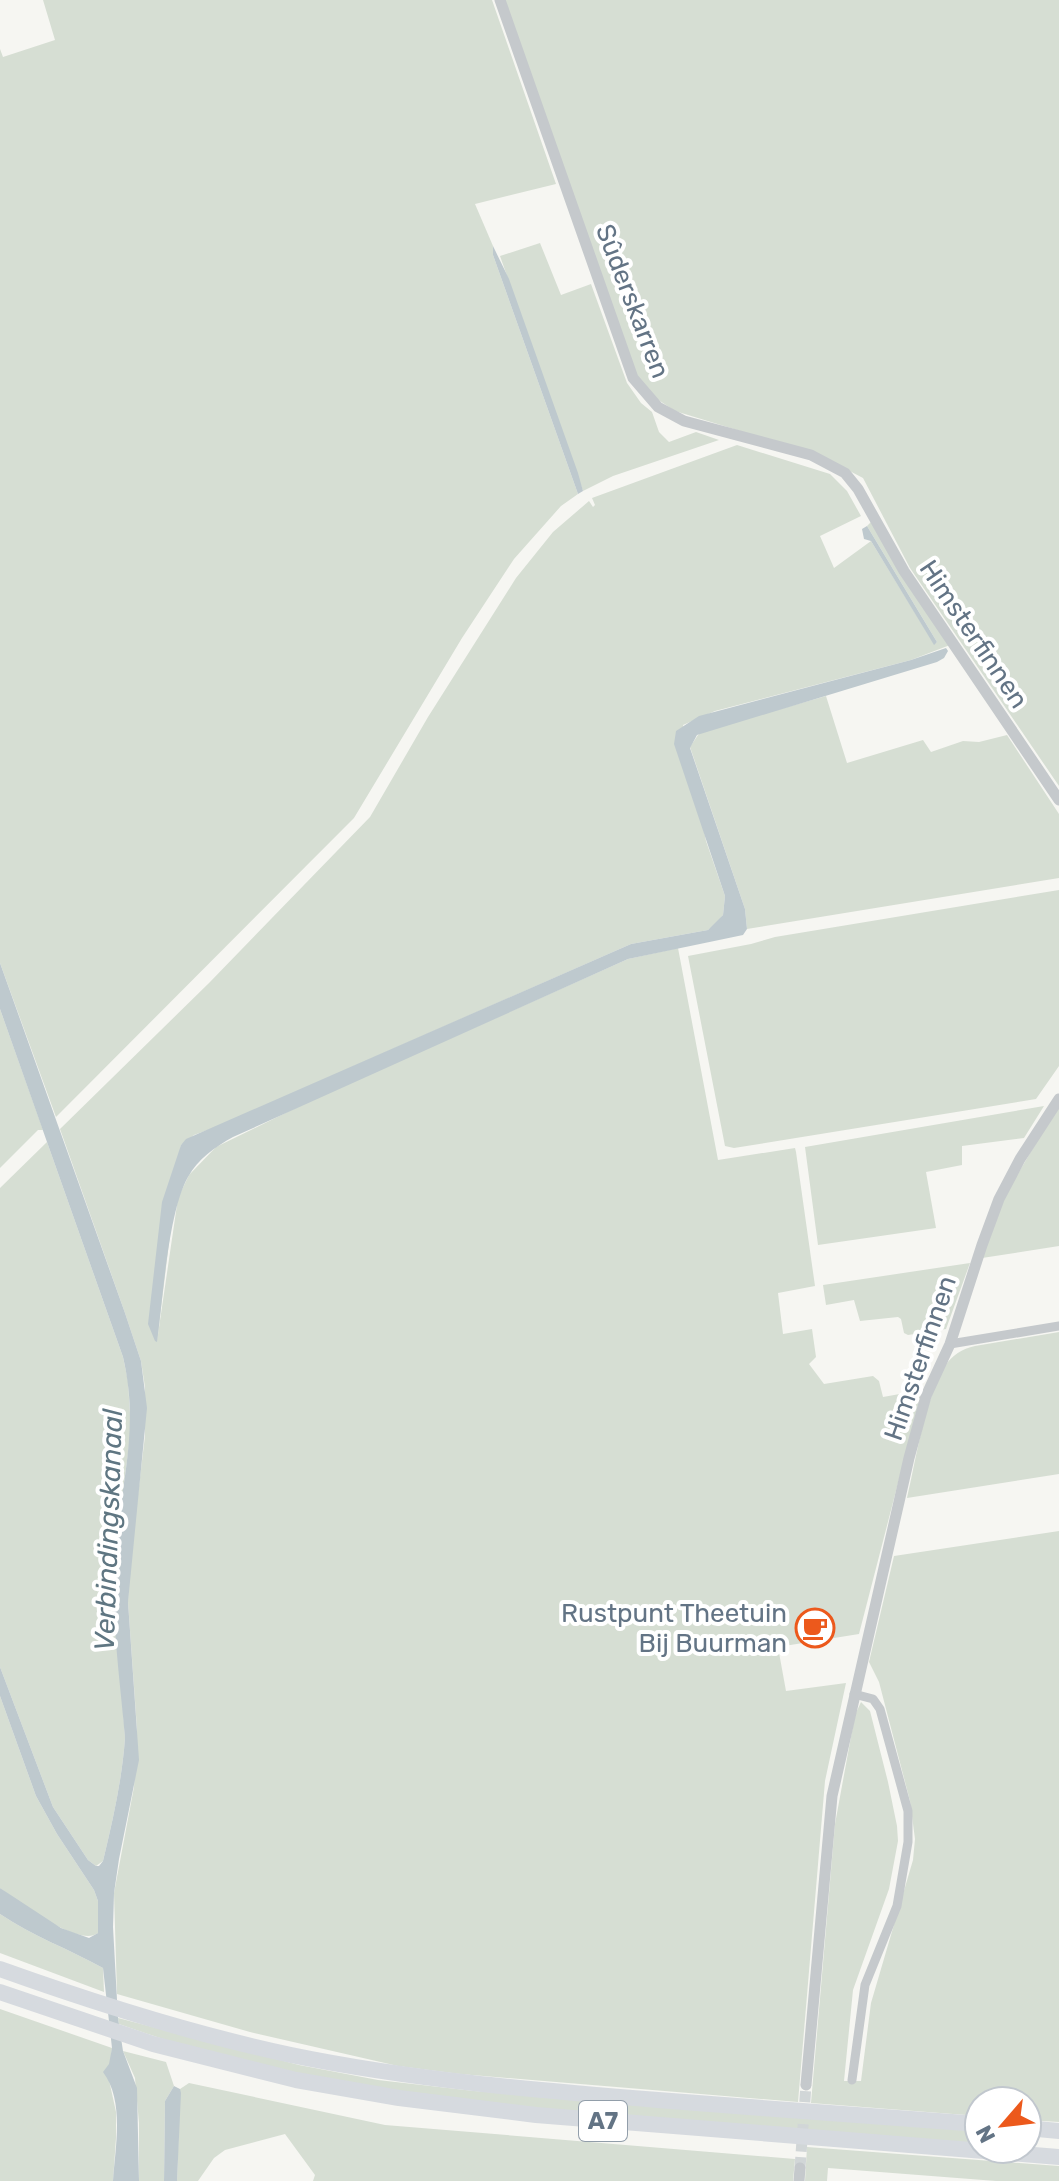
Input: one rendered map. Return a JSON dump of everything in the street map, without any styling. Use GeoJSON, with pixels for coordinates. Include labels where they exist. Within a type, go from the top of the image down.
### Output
{"type":"FeatureCollection","features":[{"type":"Feature","properties":{"kind":"highway","name":"A7"},"geometry":{"type":"LineString","coordinates":[[0,1961],[66,1993]]}},
{"type":"Feature","properties":{"kind":"highway","name":"A7"},"geometry":{"type":"LineString","coordinates":[[0,1969],[151,2019],[290,2054],[460,2082],[963,2123]]}},
{"type":"Feature","properties":{"kind":"highway","name":"A7"},"geometry":{"type":"LineString","coordinates":[[0,1992],[153,2044],[296,2080],[399,2098],[536,2115],[1059,2157]]}},
{"type":"Feature","properties":{"kind":"street","name":"Sûderskarren"},"geometry":{"type":"LineString","coordinates":[[500,0],[633,378],[646,396],[658,407],[684,421],[811,455],[845,473],[858,489]]}},
{"type":"Feature","properties":{"kind":"street","name":"Himsterfinnen"},"geometry":{"type":"LineString","coordinates":[[858,489],[904,571],[1059,800]]}},
{"type":"Feature","properties":{"kind":"street","name":"Himsterfinnen"},"geometry":{"type":"LineString","coordinates":[[806,2085],[832,1796],[870,1619],[926,1396],[950,1344],[999,1199],[1020,1159],[1059,1099]]}},
{"type":"Feature","properties":{"kind":"street"},"geometry":{"type":"LineString","coordinates":[[950,1344],[1059,1326]]}},
{"type":"Feature","properties":{"kind":"street"},"geometry":{"type":"LineString","coordinates":[[852,2080],[865,1985],[897,1906],[908,1842],[908,1811],[880,1709],[873,1699],[854,1694]]}},
{"type":"Feature","properties":{"kind":"street"},"geometry":{"type":"LineString","coordinates":[[799,2181],[800,2168]]}},
{"type":"Feature","properties":{"kind":"shaded area"},"geometry":{"type":"Polygon","coordinates":[[[43,0],[492,0],[556,184],[475,204],[493,246],[493,255],[578,494],[561,506],[514,559],[462,638],[354,818],[56,1117],[0,963],[0,49],[3,57],[55,40],[43,0]]]}},
{"type":"Feature","properties":{"kind":"shaded area"},"geometry":{"type":"Polygon","coordinates":[[[503,0],[1059,0],[1059,786],[910,568],[863,478],[819,455],[675,411],[654,397],[634,372],[503,0]]]}},
{"type":"Feature","properties":{"kind":"shaded area"},"geometry":{"type":"Polygon","coordinates":[[[540,243],[561,295],[591,284],[627,383],[641,403],[652,412],[659,432],[669,442],[696,432],[719,440],[613,476],[583,491],[500,256],[540,243]]]}},
{"type":"Feature","properties":{"kind":"shaded area"},"geometry":{"type":"Polygon","coordinates":[[[493,246],[509,279],[578,473],[583,491],[578,494],[493,255],[493,246]]]}},
{"type":"Feature","properties":{"kind":"shaded area"},"geometry":{"type":"Polygon","coordinates":[[[737,445],[830,474],[847,491],[861,516],[820,536],[834,568],[871,541],[934,644],[937,642],[867,526],[871,522],[950,645],[911,660],[715,711],[683,725],[706,841],[725,896],[723,915],[708,930],[631,944],[194,1135],[181,1145],[157,1341],[178,1198],[189,1175],[216,1147],[316,1098],[628,959],[678,948],[718,1160],[795,1148],[815,1286],[778,1293],[783,1334],[812,1329],[816,1357],[809,1364],[824,1384],[873,1376],[879,1381],[883,1397],[922,1390],[859,1634],[778,1647],[786,1691],[846,1683],[825,1781],[798,2102],[460,2074],[398,2066],[250,2032],[117,1994],[114,1893],[134,1787],[137,1729],[128,1602],[145,1436],[145,1387],[141,1361],[60,1129],[209,983],[370,817],[428,717],[516,578],[553,532],[589,501],[593,507],[592,498],[737,445]]]}},
{"type":"Feature","properties":{"kind":"shaded area"},"geometry":{"type":"Polygon","coordinates":[[[867,526],[937,642],[934,645],[871,541],[864,539],[862,529],[867,526]]]}},
{"type":"Feature","properties":{"kind":"shaded area"},"geometry":{"type":"Polygon","coordinates":[[[946,648],[948,651],[944,658],[937,662],[697,735],[690,748],[745,909],[747,929],[743,935],[628,959],[233,1137],[208,1154],[188,1177],[181,1192],[167,1256],[155,1341],[148,1324],[162,1202],[181,1145],[186,1139],[631,944],[708,930],[723,915],[725,896],[674,744],[676,731],[699,716],[946,648]]]}},
{"type":"Feature","properties":{"kind":"shaded area"},"geometry":{"type":"Polygon","coordinates":[[[826,696],[847,763],[923,740],[931,752],[963,741],[979,742],[1007,735],[1059,814],[1059,878],[747,929],[745,909],[690,747],[703,731],[826,696]]]}},
{"type":"Feature","properties":{"kind":"shaded area"},"geometry":{"type":"Polygon","coordinates":[[[1059,890],[1059,1066],[1036,1099],[734,1148],[725,1146],[688,956],[775,937],[1059,890]]]}},
{"type":"Feature","properties":{"kind":"shaded area"},"geometry":{"type":"Polygon","coordinates":[[[0,963],[141,1361],[147,1408],[128,1602],[139,1760],[119,1859],[113,1927],[118,2018],[123,2051],[137,2088],[139,2181],[113,2181],[116,2111],[110,2084],[103,2072],[109,2064],[112,2048],[103,1968],[0,1914],[0,1888],[61,1928],[89,1938],[98,1933],[98,1901],[94,1890],[36,1796],[0,1696],[0,1667],[53,1807],[88,1860],[99,1866],[103,1861],[114,1815],[125,1738],[116,1646],[114,1576],[128,1455],[130,1408],[123,1357],[0,1009],[0,963]]]}},
{"type":"Feature","properties":{"kind":"shaded area"},"geometry":{"type":"Polygon","coordinates":[[[0,1009],[43,1130],[38,1130],[0,1168],[0,1009]]]}},
{"type":"Feature","properties":{"kind":"shaded area"},"geometry":{"type":"Polygon","coordinates":[[[1059,1104],[1059,1246],[982,1258],[1006,1194],[1059,1104]]]}},
{"type":"Feature","properties":{"kind":"shaded area"},"geometry":{"type":"Polygon","coordinates":[[[1044,1106],[1024,1138],[962,1146],[962,1165],[926,1172],[936,1228],[818,1245],[805,1147],[1044,1106]]]}},
{"type":"Feature","properties":{"kind":"shaded area"},"geometry":{"type":"Polygon","coordinates":[[[47,1142],[123,1357],[128,1381],[131,1431],[115,1551],[114,1583],[125,1738],[103,1861],[96,1866],[88,1860],[53,1807],[0,1667],[0,1188],[47,1142]]]}},
{"type":"Feature","properties":{"kind":"shaded area"},"geometry":{"type":"Polygon","coordinates":[[[970,1263],[946,1329],[908,1335],[904,1333],[898,1317],[860,1321],[854,1300],[826,1305],[823,1285],[970,1263]]]}},
{"type":"Feature","properties":{"kind":"shaded area"},"geometry":{"type":"Polygon","coordinates":[[[1059,1332],[1059,1474],[907,1498],[932,1395],[951,1359],[975,1346],[1059,1332]]]}},
{"type":"Feature","properties":{"kind":"shaded area"},"geometry":{"type":"Polygon","coordinates":[[[1059,1531],[1059,2122],[1043,2121],[1043,2085],[963,2085],[963,2115],[811,2103],[835,1824],[855,1715],[861,1702],[870,1711],[888,1782],[898,1841],[889,1889],[853,1990],[844,2081],[861,2081],[871,2003],[913,1860],[915,1839],[910,1801],[879,1682],[869,1662],[894,1556],[1059,1531]]]}},
{"type":"Feature","properties":{"kind":"shaded area"},"geometry":{"type":"Polygon","coordinates":[[[0,1696],[36,1796],[94,1890],[98,1901],[98,1933],[89,1936],[63,1929],[0,1888],[0,1696]]]}},
{"type":"Feature","properties":{"kind":"shaded area"},"geometry":{"type":"Polygon","coordinates":[[[0,1914],[103,1968],[104,1992],[0,1953],[0,1914]]]}},
{"type":"Feature","properties":{"kind":"shaded area"},"geometry":{"type":"Polygon","coordinates":[[[0,2009],[112,2048],[109,2080],[116,2112],[113,2181],[0,2181],[0,2009]]]}},
{"type":"Feature","properties":{"kind":"shaded area"},"geometry":{"type":"Polygon","coordinates":[[[118,2018],[299,2065],[378,2080],[474,2091],[963,2130],[963,2144],[450,2099],[249,2063],[119,2024],[118,2018]]]}},
{"type":"Feature","properties":{"kind":"shaded area"},"geometry":{"type":"Polygon","coordinates":[[[123,2051],[166,2062],[174,2086],[165,2101],[164,2181],[139,2181],[135,2078],[123,2051]]]}},
{"type":"Feature","properties":{"kind":"shaded area"},"geometry":{"type":"Polygon","coordinates":[[[189,2083],[385,2125],[795,2159],[793,2181],[313,2181],[315,2175],[285,2134],[225,2150],[214,2158],[198,2181],[177,2181],[180,2089],[189,2083]]]}},
{"type":"Feature","properties":{"kind":"shaded area"},"geometry":{"type":"Polygon","coordinates":[[[174,2086],[181,2093],[177,2181],[164,2181],[165,2101],[174,2086]]]}},
{"type":"Feature","properties":{"kind":"shaded area"},"geometry":{"type":"Polygon","coordinates":[[[807,2147],[963,2159],[963,2165],[1059,2166],[1059,2181],[996,2181],[828,2168],[827,2181],[805,2181],[807,2147]]]}},
{"type":"Feature","properties":{"kind":"tunnel"},"geometry":{"type":"LineString","coordinates":[[800,2168],[806,2085]]}},
{"type":"Feature","properties":{"kind":"place","name":"Rustpunt Theetuin Bij Buurman"},"geometry":{"type":"Point","coordinates":[815,1628]}},
{"type":"Feature","properties":{"kind":"water label","name":"Verbindingskanaal"},"geometry":{"type":"Point","coordinates":[108,1530]}}]}
